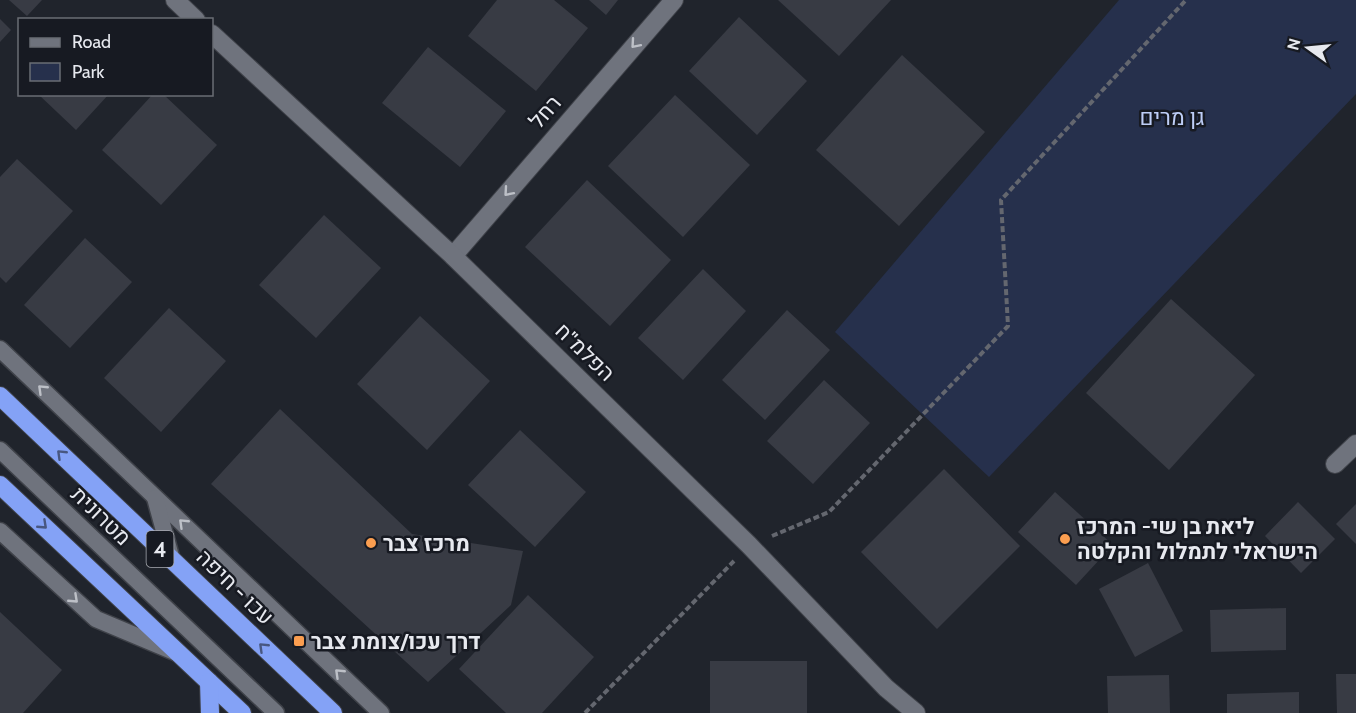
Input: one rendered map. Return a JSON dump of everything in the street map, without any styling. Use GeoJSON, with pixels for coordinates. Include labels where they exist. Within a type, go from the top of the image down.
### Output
{"type":"FeatureCollection","features":[{"type":"Feature","properties":{"kind":"highway","name":"עכו - חיפה"},"geometry":{"type":"LineString","coordinates":[[0,396],[324,709]]}},
{"type":"Feature","properties":{"kind":"highway"},"geometry":{"type":"LineString","coordinates":[[0,485],[242,713]]}},
{"type":"Feature","properties":{"kind":"highway"},"geometry":{"type":"LineString","coordinates":[[208,682],[210,713]]}},
{"type":"Feature","properties":{"kind":"street"},"geometry":{"type":"LineString","coordinates":[[175,0],[194,18]]}},
{"type":"Feature","properties":{"kind":"street","name":"רחל"},"geometry":{"type":"LineString","coordinates":[[453,256],[674,0]]}},
{"type":"Feature","properties":{"kind":"street","name":"הפלמ\"ח"},"geometry":{"type":"LineString","coordinates":[[213,35],[453,256],[749,545],[886,688],[916,713]]}},
{"type":"Feature","properties":{"kind":"street"},"geometry":{"type":"LineString","coordinates":[[1335,464],[1356,444]]}},
{"type":"Feature","properties":{"kind":"lane"},"geometry":{"type":"LineString","coordinates":[[0,349],[381,713]]}},
{"type":"Feature","properties":{"kind":"lane","name":"מטרונית"},"geometry":{"type":"LineString","coordinates":[[0,450],[276,713]]}},
{"type":"Feature","properties":{"kind":"lane"},"geometry":{"type":"LineString","coordinates":[[154,496],[172,560]]}},
{"type":"Feature","properties":{"kind":"lane"},"geometry":{"type":"LineString","coordinates":[[0,531],[96,619],[182,656]]}},
{"type":"Feature","properties":{"kind":"path"},"geometry":{"type":"LineString","coordinates":[[585,713],[749,545],[829,512],[1008,326],[1001,200],[1186,0]]}},
{"type":"Feature","properties":{"kind":"green space","name":"גן מרים"},"geometry":{"type":"Polygon","coordinates":[[[1119,0],[1356,0],[1356,94],[989,477],[835,332],[1119,0]]]}},
{"type":"Feature","properties":{"kind":"building"},"geometry":{"type":"Polygon","coordinates":[[[9,0],[42,0],[27,16],[9,0]]]}},
{"type":"Feature","properties":{"kind":"building"},"geometry":{"type":"Polygon","coordinates":[[[497,0],[554,0],[588,28],[536,91],[468,36],[497,0]]]}},
{"type":"Feature","properties":{"kind":"building"},"geometry":{"type":"Polygon","coordinates":[[[589,0],[618,0],[606,15],[589,0]]]}},
{"type":"Feature","properties":{"kind":"building"},"geometry":{"type":"Polygon","coordinates":[[[778,0],[891,0],[839,56],[778,0]]]}},
{"type":"Feature","properties":{"kind":"building"},"geometry":{"type":"Polygon","coordinates":[[[739,17],[807,81],[757,135],[689,71],[739,17]]]}},
{"type":"Feature","properties":{"kind":"building"},"geometry":{"type":"Polygon","coordinates":[[[0,19],[11,30],[0,42],[0,19]]]}},
{"type":"Feature","properties":{"kind":"building"},"geometry":{"type":"Polygon","coordinates":[[[428,47],[506,111],[460,167],[382,103],[428,47]]]}},
{"type":"Feature","properties":{"kind":"building"},"geometry":{"type":"Polygon","coordinates":[[[902,55],[985,132],[899,226],[816,150],[902,55]]]}},
{"type":"Feature","properties":{"kind":"building"},"geometry":{"type":"Polygon","coordinates":[[[675,95],[750,165],[683,237],[608,166],[675,95]]]}},
{"type":"Feature","properties":{"kind":"building"},"geometry":{"type":"Polygon","coordinates":[[[40,96],[107,96],[76,130],[40,96]]]}},
{"type":"Feature","properties":{"kind":"building"},"geometry":{"type":"Polygon","coordinates":[[[151,96],[165,96],[217,145],[161,205],[102,150],[151,96]]]}},
{"type":"Feature","properties":{"kind":"building"},"geometry":{"type":"Polygon","coordinates":[[[17,159],[73,211],[6,283],[0,277],[0,177],[17,159]]]}},
{"type":"Feature","properties":{"kind":"building"},"geometry":{"type":"Polygon","coordinates":[[[587,180],[671,260],[610,326],[525,247],[587,180]]]}},
{"type":"Feature","properties":{"kind":"building"},"geometry":{"type":"Polygon","coordinates":[[[324,215],[381,268],[316,338],[259,285],[324,215]]]}},
{"type":"Feature","properties":{"kind":"building"},"geometry":{"type":"Polygon","coordinates":[[[85,238],[132,282],[70,348],[24,305],[85,238]]]}},
{"type":"Feature","properties":{"kind":"building"},"geometry":{"type":"Polygon","coordinates":[[[703,269],[746,311],[683,380],[638,338],[703,269]]]}},
{"type":"Feature","properties":{"kind":"building"},"geometry":{"type":"Polygon","coordinates":[[[1171,299],[1255,375],[1169,470],[1086,393],[1171,299]]]}},
{"type":"Feature","properties":{"kind":"building"},"geometry":{"type":"Polygon","coordinates":[[[169,308],[226,361],[161,432],[104,378],[169,308]]]}},
{"type":"Feature","properties":{"kind":"building"},"geometry":{"type":"Polygon","coordinates":[[[787,310],[830,350],[765,420],[722,380],[787,310]]]}},
{"type":"Feature","properties":{"kind":"building"},"geometry":{"type":"Polygon","coordinates":[[[420,316],[490,381],[427,450],[357,384],[420,316]]]}},
{"type":"Feature","properties":{"kind":"building"},"geometry":{"type":"Polygon","coordinates":[[[824,380],[870,423],[813,484],[767,441],[824,380]]]}},
{"type":"Feature","properties":{"kind":"building","name":"מרכז צבר"},"geometry":{"type":"Polygon","coordinates":[[[280,409],[412,534],[523,551],[511,605],[428,682],[211,484],[280,409]]]}},
{"type":"Feature","properties":{"kind":"building"},"geometry":{"type":"Polygon","coordinates":[[[520,430],[586,492],[535,547],[468,485],[520,430]]]}},
{"type":"Feature","properties":{"kind":"building"},"geometry":{"type":"Polygon","coordinates":[[[944,469],[1020,546],[937,629],[861,552],[944,469]]]}},
{"type":"Feature","properties":{"kind":"building","name":"ליאת בן שי- המרכז הישראלי לתמלול והקלטה"},"geometry":{"type":"Polygon","coordinates":[[[1055,492],[1113,545],[1076,585],[1018,532],[1055,492]]]}},
{"type":"Feature","properties":{"kind":"building"},"geometry":{"type":"Polygon","coordinates":[[[1298,502],[1335,539],[1301,573],[1265,536],[1298,502]]]}},
{"type":"Feature","properties":{"kind":"building"},"geometry":{"type":"Polygon","coordinates":[[[1356,504],[1356,544],[1336,524],[1356,504]]]}},
{"type":"Feature","properties":{"kind":"building"},"geometry":{"type":"Polygon","coordinates":[[[1148,563],[1183,631],[1135,657],[1099,589],[1148,563]]]}},
{"type":"Feature","properties":{"kind":"building"},"geometry":{"type":"Polygon","coordinates":[[[528,595],[594,657],[542,713],[506,713],[459,669],[528,595]]]}},
{"type":"Feature","properties":{"kind":"building"},"geometry":{"type":"Polygon","coordinates":[[[1286,608],[1286,650],[1211,652],[1210,610],[1286,608]]]}},
{"type":"Feature","properties":{"kind":"building"},"geometry":{"type":"Polygon","coordinates":[[[0,612],[62,670],[23,713],[0,713],[0,612]]]}},
{"type":"Feature","properties":{"kind":"building"},"geometry":{"type":"Polygon","coordinates":[[[710,661],[807,661],[807,713],[710,713],[710,661]]]}},
{"type":"Feature","properties":{"kind":"building"},"geometry":{"type":"Polygon","coordinates":[[[1336,674],[1356,674],[1356,713],[1337,713],[1336,674]]]}},
{"type":"Feature","properties":{"kind":"building"},"geometry":{"type":"Polygon","coordinates":[[[1169,675],[1170,713],[1108,713],[1107,676],[1169,675]]]}},
{"type":"Feature","properties":{"kind":"building"},"geometry":{"type":"Polygon","coordinates":[[[1299,692],[1299,713],[1227,713],[1227,694],[1299,692]]]}},
{"type":"Feature","properties":{"kind":"place","name":"ליאת בן שי- המרכז הישראלי לתמלול והקלטה"},"geometry":{"type":"Point","coordinates":[1065,539]}},
{"type":"Feature","properties":{"kind":"place","name":"מרכז צבר"},"geometry":{"type":"Point","coordinates":[371,543]}},
{"type":"Feature","properties":{"kind":"place","name":"דרך עכו/צומת צבר"},"geometry":{"type":"Point","coordinates":[299,641]}}]}
